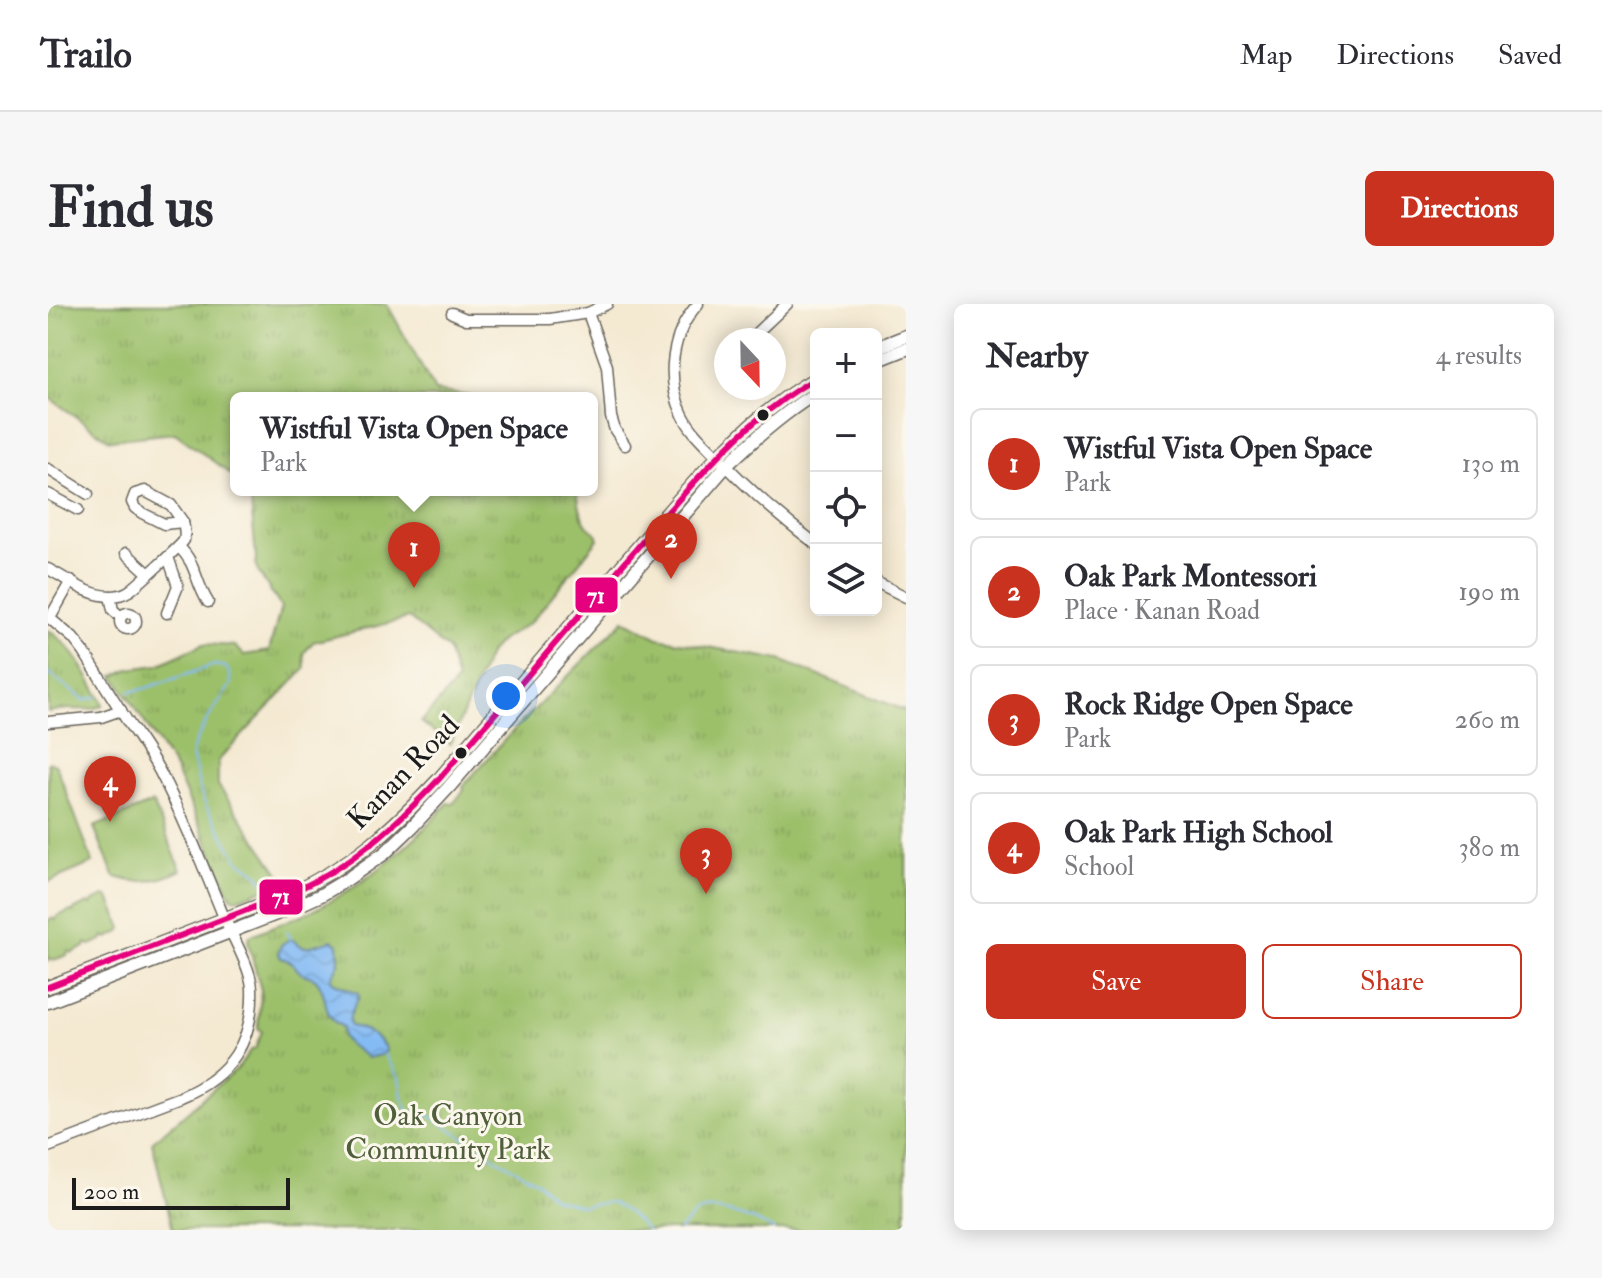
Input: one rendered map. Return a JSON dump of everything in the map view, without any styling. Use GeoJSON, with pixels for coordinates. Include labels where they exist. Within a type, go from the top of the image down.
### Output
{"type":"FeatureCollection","features":[{"type":"Feature","properties":{"kind":"main road"},"geometry":{"type":"LineString","coordinates":[[882,346],[906,336]]}},
{"type":"Feature","properties":{"kind":"main road"},"geometry":{"type":"LineString","coordinates":[[882,359],[906,349]]}},
{"type":"Feature","properties":{"kind":"main road","name":"Kanan Road"},"geometry":{"type":"LineString","coordinates":[[48,987],[228,925],[297,906],[366,867],[400,839],[449,787],[745,431],[781,400],[810,382]]}},
{"type":"Feature","properties":{"kind":"main road","name":"Kanan Road"},"geometry":{"type":"LineString","coordinates":[[722,462],[810,397]]}},
{"type":"Feature","properties":{"kind":"main road","name":"Kanan Road"},"geometry":{"type":"LineString","coordinates":[[48,1002],[228,925]]}},
{"type":"Feature","properties":{"kind":"street"},"geometry":{"type":"LineString","coordinates":[[452,313],[466,319],[550,319],[588,313],[607,304]]}},
{"type":"Feature","properties":{"kind":"street"},"geometry":{"type":"LineString","coordinates":[[698,304],[686,319],[674,353],[673,379],[677,401],[687,424],[722,462],[810,539]]}},
{"type":"Feature","properties":{"kind":"street"},"geometry":{"type":"LineString","coordinates":[[762,328],[787,304]]}},
{"type":"Feature","properties":{"kind":"street"},"geometry":{"type":"LineString","coordinates":[[588,313],[607,366],[611,417],[625,445]]}},
{"type":"Feature","properties":{"kind":"street"},"geometry":{"type":"LineString","coordinates":[[48,469],[88,494]]}},
{"type":"Feature","properties":{"kind":"street"},"geometry":{"type":"LineString","coordinates":[[48,569],[88,592],[110,596],[129,591],[179,547],[185,535],[183,522],[171,505],[145,491],[135,494],[132,502],[135,508],[162,523],[183,522]]}},
{"type":"Feature","properties":{"kind":"street"},"geometry":{"type":"LineString","coordinates":[[48,494],[78,510]]}},
{"type":"Feature","properties":{"kind":"street"},"geometry":{"type":"LineString","coordinates":[[179,547],[191,558],[199,586],[208,602]]}},
{"type":"Feature","properties":{"kind":"street"},"geometry":{"type":"LineString","coordinates":[[126,553],[148,573]]}},
{"type":"Feature","properties":{"kind":"street"},"geometry":{"type":"LineString","coordinates":[[167,613],[178,586],[168,557]]}},
{"type":"Feature","properties":{"kind":"street"},"geometry":{"type":"LineString","coordinates":[[48,1147],[195,1091],[218,1076],[238,1051],[251,1014],[252,987],[228,925],[158,768],[84,652],[49,618],[71,581]]}},
{"type":"Feature","properties":{"kind":"street"},"geometry":{"type":"LineString","coordinates":[[882,585],[906,597]]}},
{"type":"Feature","properties":{"kind":"street"},"geometry":{"type":"LineString","coordinates":[[110,596],[113,610],[121,617]]}},
{"type":"Feature","properties":{"kind":"street"},"geometry":{"type":"LineString","coordinates":[[48,722],[101,717],[121,710]]}},
{"type":"Feature","properties":{"kind":"green space"},"geometry":{"type":"Polygon","coordinates":[[[48,304],[387,304],[435,391],[442,392],[230,392],[230,474],[175,433],[109,440],[48,397],[48,304]]]}},
{"type":"Feature","properties":{"kind":"green space"},"geometry":{"type":"Polygon","coordinates":[[[251,496],[578,496],[584,520],[598,539],[531,622],[500,641],[490,652],[450,744],[421,722],[457,681],[448,650],[409,618],[313,642],[304,653],[305,669],[218,761],[218,785],[285,882],[237,899],[231,897],[174,767],[114,676],[129,669],[158,665],[203,644],[235,646],[244,655],[269,651],[281,607],[257,570],[251,496]]]}},
{"type":"Feature","properties":{"kind":"green space","name":"Oak Canyon Community Park"},"geometry":{"type":"Polygon","coordinates":[[[624,620],[658,638],[780,660],[906,711],[906,1230],[173,1230],[152,1142],[238,1068],[255,1049],[262,1032],[258,1028],[261,990],[249,937],[324,904],[366,879],[395,856],[448,803],[453,804],[464,790],[463,786],[509,735],[624,620]]]}},
{"type":"Feature","properties":{"kind":"green space"},"geometry":{"type":"Polygon","coordinates":[[[48,630],[73,653],[103,705],[91,709],[48,712],[48,630]]]}},
{"type":"Feature","properties":{"kind":"green space"},"geometry":{"type":"Polygon","coordinates":[[[48,763],[56,765],[93,863],[48,882],[48,763]]]}},
{"type":"Feature","properties":{"kind":"green space"},"geometry":{"type":"Polygon","coordinates":[[[152,803],[181,870],[149,881],[132,881],[114,876],[94,827],[152,803]]]}},
{"type":"Feature","properties":{"kind":"green space"},"geometry":{"type":"Polygon","coordinates":[[[105,896],[109,898],[122,928],[120,932],[108,938],[104,936],[90,945],[86,943],[85,947],[72,953],[68,951],[67,955],[54,960],[50,958],[48,962],[48,920],[56,920],[57,916],[73,912],[88,903],[91,905],[105,896]]]}},
{"type":"Feature","properties":{"kind":"water"},"geometry":{"type":"Polygon","coordinates":[[[291,939],[303,947],[332,940],[338,944],[339,963],[331,977],[332,982],[358,993],[350,1015],[351,1026],[376,1037],[386,1050],[384,1054],[367,1058],[347,1042],[343,1027],[328,1012],[322,988],[316,980],[281,958],[278,952],[282,944],[291,939]]]}},
{"type":"Feature","properties":{"kind":"waterway"},"geometry":{"type":"LineString","coordinates":[[129,692],[215,665],[226,667],[231,684],[207,720],[192,755],[207,808],[238,860],[259,875],[267,887]]}},
{"type":"Feature","properties":{"kind":"waterway"},"geometry":{"type":"LineString","coordinates":[[48,673],[84,700],[97,697]]}},
{"type":"Feature","properties":{"kind":"waterway"},"geometry":{"type":"LineString","coordinates":[[287,931],[291,939]]}},
{"type":"Feature","properties":{"kind":"waterway"},"geometry":{"type":"LineString","coordinates":[[384,1054],[399,1078],[408,1111],[430,1116],[536,1181],[554,1198],[582,1206],[611,1202],[628,1212],[647,1230]]}},
{"type":"Feature","properties":{"kind":"waterway"},"geometry":{"type":"LineString","coordinates":[[679,1230],[698,1212],[706,1210],[748,1218],[774,1230]]}},
{"type":"Feature","properties":{"kind":"transit line","name":"71"},"geometry":{"type":"LineString","coordinates":[[48,987],[291,893],[334,870],[371,844],[439,779],[713,462],[762,416],[810,382]]}},
{"type":"Feature","properties":{"kind":"place","name":"Oak Park Montessori"},"geometry":{"type":"Point","coordinates":[671,579]}},
{"type":"Feature","properties":{"kind":"place","name":"Wistful Vista Open Space"},"geometry":{"type":"Point","coordinates":[414,588]}},
{"type":"Feature","properties":{"kind":"place","name":"Oak Park High School"},"geometry":{"type":"Point","coordinates":[110,822]}},
{"type":"Feature","properties":{"kind":"place","name":"Rock Ridge Open Space"},"geometry":{"type":"Point","coordinates":[706,894]}}]}
